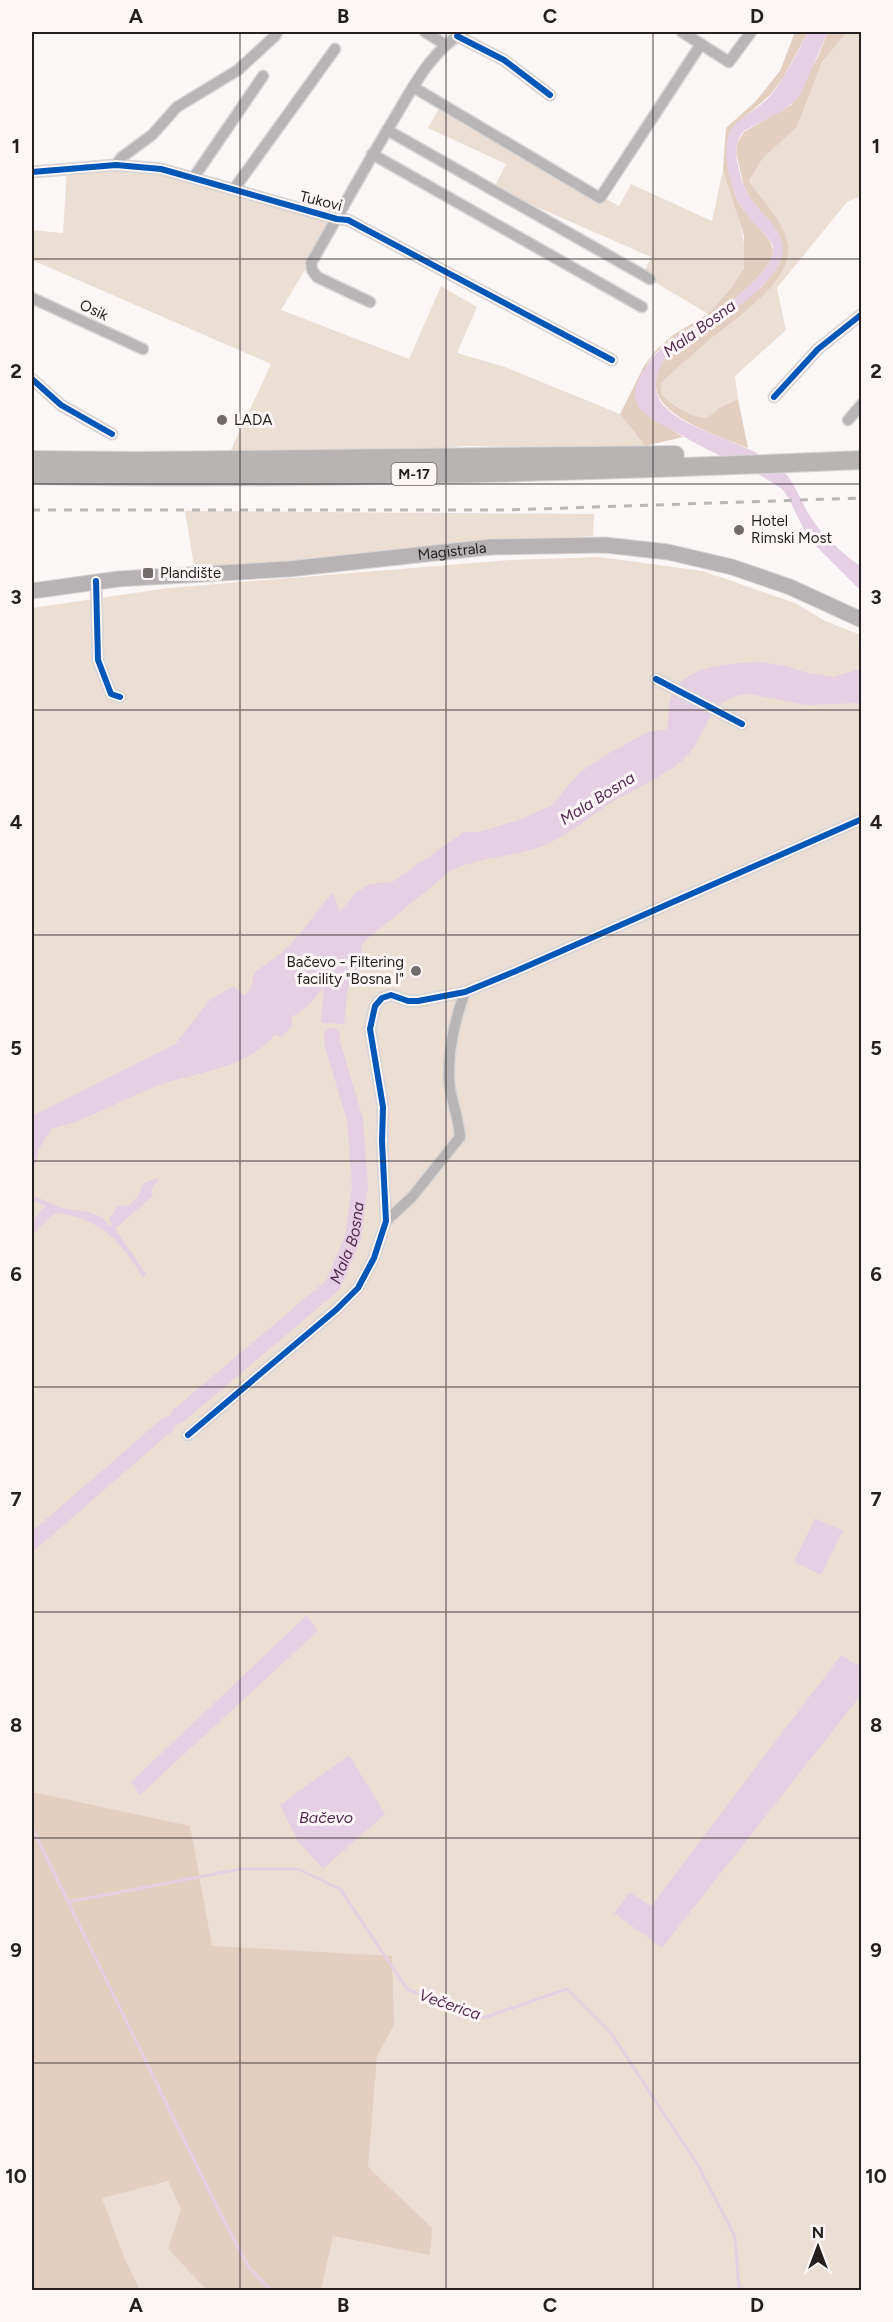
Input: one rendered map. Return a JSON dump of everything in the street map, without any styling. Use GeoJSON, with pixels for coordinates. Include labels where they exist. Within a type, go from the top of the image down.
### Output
{"type":"FeatureCollection","features":[{"type":"Feature","properties":{"kind":"highway","name":"M-17"},"geometry":{"type":"LineString","coordinates":[[32,474],[129,469],[688,461],[781,457],[861,448]]}},
{"type":"Feature","properties":{"kind":"highway","name":"M-17"},"geometry":{"type":"LineString","coordinates":[[781,457],[861,460]]}},
{"type":"Feature","properties":{"kind":"highway","name":"M-17"},"geometry":{"type":"LineString","coordinates":[[32,460],[129,469]]}},
{"type":"Feature","properties":{"kind":"main road","name":"Magistrala"},"geometry":{"type":"LineString","coordinates":[[32,591],[96,581],[289,569],[491,547],[605,545],[668,552],[732,567],[790,587],[861,620]]}},
{"type":"Feature","properties":{"kind":"street"},"geometry":{"type":"LineString","coordinates":[[116,165],[122,157],[152,135],[177,107],[238,70],[277,32]]}},
{"type":"Feature","properties":{"kind":"street"},"geometry":{"type":"LineString","coordinates":[[425,32],[446,45]]}},
{"type":"Feature","properties":{"kind":"street"},"geometry":{"type":"LineString","coordinates":[[682,32],[729,62],[751,32]]}},
{"type":"Feature","properties":{"kind":"street","name":"Tukovi"},"geometry":{"type":"LineString","coordinates":[[370,302],[317,277],[312,270],[311,263],[372,154],[413,87],[446,45],[460,34],[504,60],[550,95]]}},
{"type":"Feature","properties":{"kind":"street"},"geometry":{"type":"LineString","coordinates":[[413,87],[600,198],[701,44]]}},
{"type":"Feature","properties":{"kind":"street"},"geometry":{"type":"LineString","coordinates":[[234,189],[335,49]]}},
{"type":"Feature","properties":{"kind":"street"},"geometry":{"type":"LineString","coordinates":[[194,177],[263,76]]}},
{"type":"Feature","properties":{"kind":"street"},"geometry":{"type":"LineString","coordinates":[[387,130],[650,279]]}},
{"type":"Feature","properties":{"kind":"street"},"geometry":{"type":"LineString","coordinates":[[372,154],[642,307]]}},
{"type":"Feature","properties":{"kind":"street","name":"Tukovi"},"geometry":{"type":"LineString","coordinates":[[32,172],[116,165],[161,169],[337,219],[348,220],[612,360]]}},
{"type":"Feature","properties":{"kind":"street","name":"Osik"},"geometry":{"type":"LineString","coordinates":[[32,298],[143,349]]}},
{"type":"Feature","properties":{"kind":"street"},"geometry":{"type":"LineString","coordinates":[[774,397],[818,349],[861,314]]}},
{"type":"Feature","properties":{"kind":"street"},"geometry":{"type":"LineString","coordinates":[[32,379],[61,405],[112,434]]}},
{"type":"Feature","properties":{"kind":"street"},"geometry":{"type":"LineString","coordinates":[[848,420],[861,404]]}},
{"type":"Feature","properties":{"kind":"street"},"geometry":{"type":"LineString","coordinates":[[96,581],[99,660],[111,694],[120,697]]}},
{"type":"Feature","properties":{"kind":"street"},"geometry":{"type":"LineString","coordinates":[[656,679],[742,724]]}},
{"type":"Feature","properties":{"kind":"street"},"geometry":{"type":"LineString","coordinates":[[188,1435],[337,1309],[358,1288],[374,1258],[386,1221],[382,1141],[383,1107],[370,1029],[375,1006],[382,998],[391,995],[408,1001],[418,1001],[465,992],[861,819]]}},
{"type":"Feature","properties":{"kind":"street"},"geometry":{"type":"LineString","coordinates":[[386,1221],[412,1197],[460,1137],[459,1121],[449,1082],[456,1017],[465,992]]}},
{"type":"Feature","properties":{"kind":"shaded area"},"geometry":{"type":"Polygon","coordinates":[[[795,32],[808,32],[783,78],[770,95],[735,125],[731,156],[731,176],[735,195],[744,211],[771,243],[772,256],[766,268],[745,290],[666,344],[649,361],[644,377],[643,411],[683,437],[645,446],[620,414],[644,366],[656,350],[673,335],[708,314],[732,287],[744,268],[744,236],[723,170],[726,128],[755,102],[780,71],[795,32]]]}},
{"type":"Feature","properties":{"kind":"shaded area"},"geometry":{"type":"Polygon","coordinates":[[[828,32],[847,32],[822,62],[797,127],[763,158],[749,181],[777,219],[786,236],[788,257],[783,270],[762,296],[661,383],[661,394],[666,399],[682,410],[700,417],[707,418],[719,408],[738,399],[748,448],[690,424],[676,415],[657,393],[656,381],[660,365],[668,356],[762,287],[780,263],[778,232],[751,200],[744,186],[736,153],[737,143],[744,132],[791,105],[818,57],[828,32]]]}},
{"type":"Feature","properties":{"kind":"shaded area"},"geometry":{"type":"Polygon","coordinates":[[[847,32],[861,32],[861,196],[847,202],[777,288],[786,330],[735,376],[738,399],[719,408],[707,418],[687,413],[661,394],[661,383],[762,296],[782,270],[787,257],[786,236],[749,181],[763,158],[797,127],[822,62],[847,32]]]}},
{"type":"Feature","properties":{"kind":"shaded area"},"geometry":{"type":"Polygon","coordinates":[[[441,105],[619,206],[631,184],[712,221],[723,170],[739,220],[745,248],[745,260],[740,276],[708,314],[643,275],[651,257],[494,188],[506,164],[428,128],[441,105]]]}},
{"type":"Feature","properties":{"kind":"shaded area"},"geometry":{"type":"Polygon","coordinates":[[[122,168],[165,173],[333,223],[281,310],[409,359],[441,286],[477,307],[457,353],[505,367],[620,414],[645,446],[567,448],[465,446],[371,455],[230,452],[271,364],[32,260],[32,230],[63,233],[67,170],[122,168]]]}},
{"type":"Feature","properties":{"kind":"shaded area"},"geometry":{"type":"Polygon","coordinates":[[[185,511],[594,514],[593,536],[477,543],[195,572],[185,511]]]}},
{"type":"Feature","properties":{"kind":"shaded area"},"geometry":{"type":"Polygon","coordinates":[[[599,557],[703,571],[795,603],[825,621],[861,635],[858,641],[862,643],[861,2290],[32,2290],[32,608],[168,588],[510,560],[599,557]]]}},
{"type":"Feature","properties":{"kind":"shaded area"},"geometry":{"type":"Polygon","coordinates":[[[32,1792],[190,1826],[212,1946],[392,1956],[394,2025],[377,2056],[368,2167],[432,2228],[430,2255],[333,2236],[321,2290],[207,2290],[168,2249],[181,2209],[168,2181],[102,2198],[124,2257],[140,2290],[32,2290],[32,1792]]]}},
{"type":"Feature","properties":{"kind":"water"},"geometry":{"type":"Polygon","coordinates":[[[808,32],[828,32],[797,99],[782,111],[744,131],[736,149],[739,170],[747,192],[779,235],[783,252],[780,262],[771,276],[744,302],[665,358],[657,375],[656,388],[659,400],[673,414],[777,465],[793,484],[822,533],[861,567],[861,591],[808,538],[782,489],[646,415],[635,399],[635,390],[640,377],[660,349],[732,300],[762,274],[770,260],[773,246],[739,203],[729,176],[726,144],[732,128],[767,100],[776,88],[808,32]]]}},
{"type":"Feature","properties":{"kind":"water"},"geometry":{"type":"Polygon","coordinates":[[[761,662],[833,677],[861,669],[861,703],[806,705],[750,694],[723,702],[715,710],[691,752],[666,772],[614,801],[550,843],[461,866],[451,871],[367,939],[361,946],[365,958],[360,971],[348,987],[344,1024],[321,1023],[324,987],[308,1006],[292,1017],[292,1026],[282,1037],[275,1035],[248,1057],[149,1089],[89,1117],[51,1129],[39,1149],[32,1173],[32,1116],[175,1044],[210,1000],[233,986],[244,995],[251,988],[254,973],[292,943],[333,893],[340,912],[355,893],[370,884],[392,882],[464,832],[478,832],[513,822],[551,806],[578,774],[602,757],[648,732],[667,729],[670,700],[676,688],[685,679],[708,668],[761,662]]]}},
{"type":"Feature","properties":{"kind":"water"},"geometry":{"type":"Polygon","coordinates":[[[160,1178],[151,1190],[153,1196],[115,1229],[147,1275],[143,1278],[117,1242],[97,1226],[85,1220],[55,1213],[32,1235],[35,1219],[46,1206],[32,1200],[32,1195],[62,1208],[89,1212],[102,1217],[113,1226],[109,1219],[118,1206],[130,1205],[145,1182],[160,1178]]]}},
{"type":"Feature","properties":{"kind":"water"},"geometry":{"type":"Polygon","coordinates":[[[815,1518],[843,1531],[821,1575],[794,1562],[815,1518]]]}},
{"type":"Feature","properties":{"kind":"water"},"geometry":{"type":"Polygon","coordinates":[[[307,1615],[318,1631],[140,1795],[131,1782],[307,1615]]]}},
{"type":"Feature","properties":{"kind":"water"},"geometry":{"type":"Polygon","coordinates":[[[841,1655],[861,1667],[861,1695],[662,1948],[614,1913],[630,1892],[651,1906],[841,1655]]]}},
{"type":"Feature","properties":{"kind":"water","name":"Bačevo"},"geometry":{"type":"Polygon","coordinates":[[[349,1755],[385,1814],[323,1869],[297,1840],[280,1805],[349,1755]]]}},
{"type":"Feature","properties":{"kind":"waterway","name":"Mala Bosna"},"geometry":{"type":"LineString","coordinates":[[178,1416],[333,1285],[353,1237],[360,1186],[355,1120],[332,1036]]}},
{"type":"Feature","properties":{"kind":"waterway","name":"Mala Bosna"},"geometry":{"type":"LineString","coordinates":[[32,1542],[168,1424]]}},
{"type":"Feature","properties":{"kind":"waterway","name":"Večerica"},"geometry":{"type":"LineString","coordinates":[[32,1828],[217,2207],[248,2266],[271,2290]]}},
{"type":"Feature","properties":{"kind":"waterway","name":"Večerica"},"geometry":{"type":"LineString","coordinates":[[68,1902],[241,1869],[298,1869],[340,1889],[407,1989],[483,2018],[567,1989],[611,2033],[699,2167],[735,2237],[739,2287],[745,2290]]}},
{"type":"Feature","properties":{"kind":"railway"},"geometry":{"type":"LineString","coordinates":[[32,510],[506,510],[862,498]]}},
{"type":"Feature","properties":{"kind":"cycle path"},"geometry":{"type":"LineString","coordinates":[[457,36],[504,60],[550,95]]}},
{"type":"Feature","properties":{"kind":"cycle path"},"geometry":{"type":"LineString","coordinates":[[32,172],[116,165],[161,169],[337,219],[348,220],[612,360]]}},
{"type":"Feature","properties":{"kind":"cycle path"},"geometry":{"type":"LineString","coordinates":[[774,397],[818,349],[862,314]]}},
{"type":"Feature","properties":{"kind":"cycle path"},"geometry":{"type":"LineString","coordinates":[[32,379],[61,405],[112,434]]}},
{"type":"Feature","properties":{"kind":"cycle path"},"geometry":{"type":"LineString","coordinates":[[96,581],[98,660],[111,694],[120,697]]}},
{"type":"Feature","properties":{"kind":"cycle path"},"geometry":{"type":"LineString","coordinates":[[656,679],[742,724]]}},
{"type":"Feature","properties":{"kind":"cycle path"},"geometry":{"type":"LineString","coordinates":[[188,1435],[337,1309],[358,1288],[374,1258],[386,1221],[382,1141],[383,1107],[370,1029],[375,1006],[382,998],[391,995],[408,1001],[418,1001],[465,992],[862,819]]}},
{"type":"Feature","properties":{"kind":"place","name":"LADA"},"geometry":{"type":"Point","coordinates":[222,420]}},
{"type":"Feature","properties":{"kind":"place","name":"Hotel Rimski Most"},"geometry":{"type":"Point","coordinates":[739,530]}},
{"type":"Feature","properties":{"kind":"place","name":"Plandište"},"geometry":{"type":"Point","coordinates":[148,573]}},
{"type":"Feature","properties":{"kind":"place","name":"Bačevo - Filtering facility \"Bosna I\""},"geometry":{"type":"Point","coordinates":[416,971]}}]}
